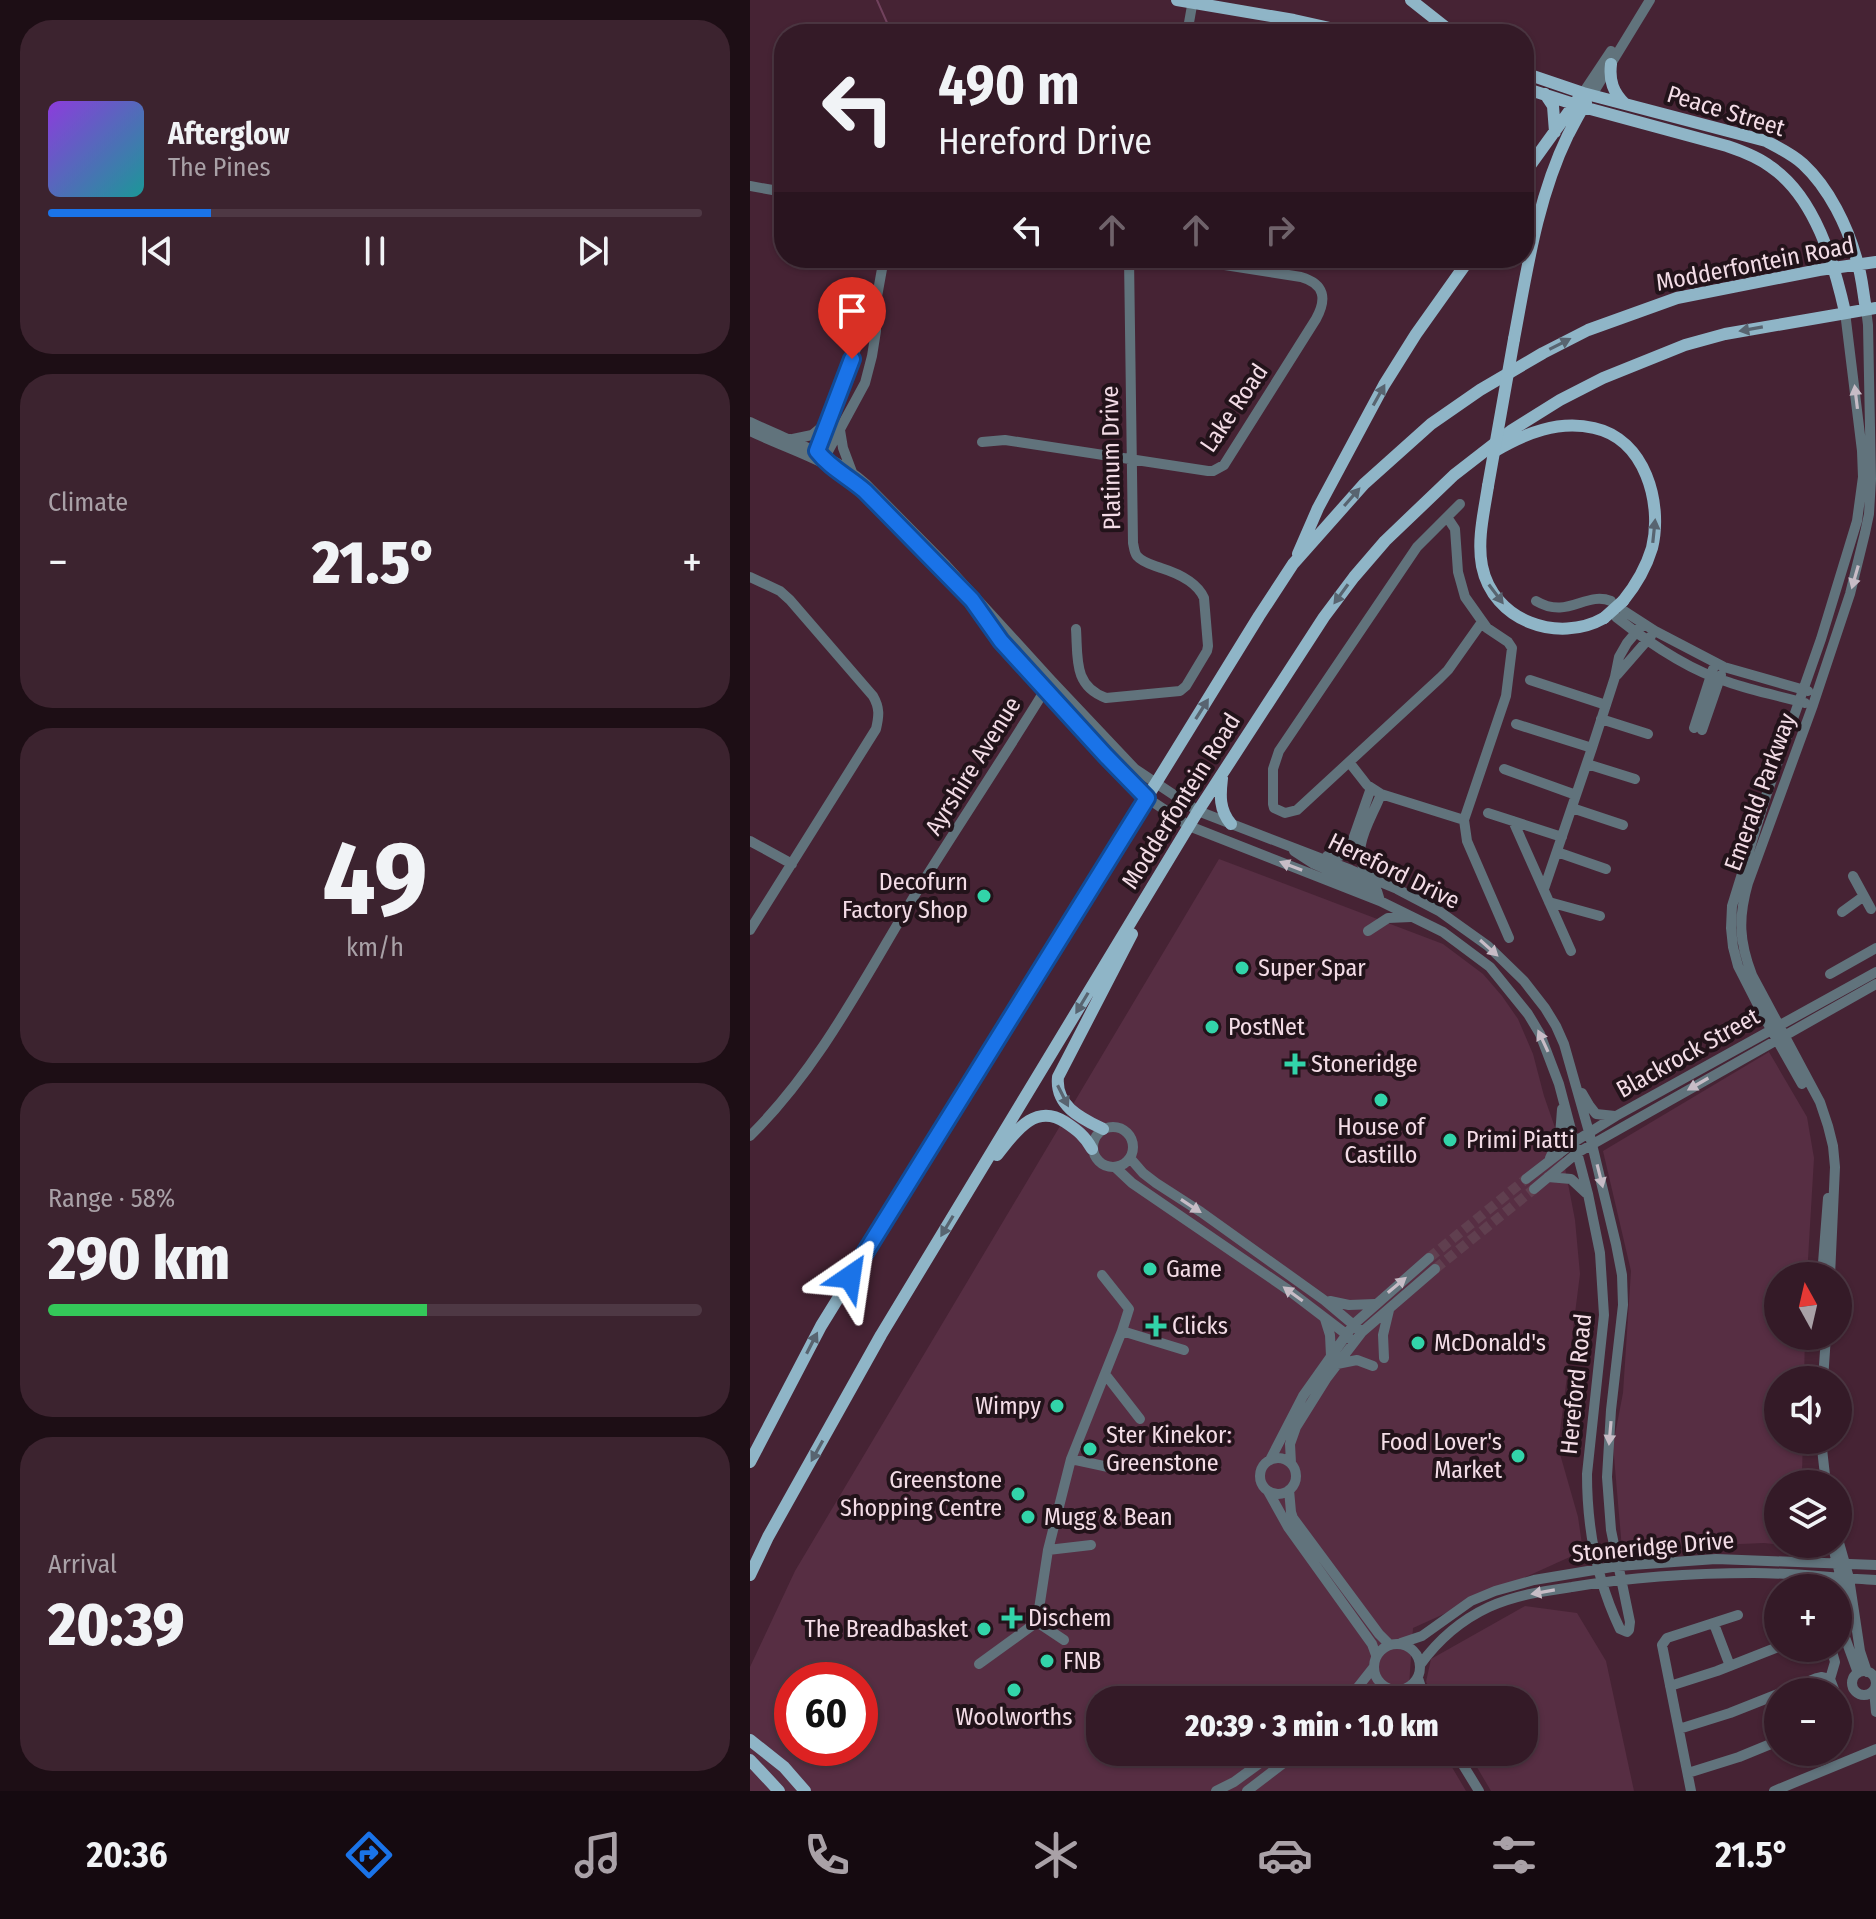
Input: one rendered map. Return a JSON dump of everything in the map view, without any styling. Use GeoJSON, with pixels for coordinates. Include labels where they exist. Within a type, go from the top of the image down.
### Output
{"type":"FeatureCollection","features":[{"type":"Feature","properties":{"kind":"main road"},"geometry":{"type":"LineString","coordinates":[[1177,0],[1312,24]]}},
{"type":"Feature","properties":{"kind":"main road"},"geometry":{"type":"LineString","coordinates":[[1411,0],[1441,24]]}},
{"type":"Feature","properties":{"kind":"main road"},"geometry":{"type":"LineString","coordinates":[[1611,64],[1613,88],[1625,104]]}},
{"type":"Feature","properties":{"kind":"main road","name":"Peace Street"},"geometry":{"type":"LineString","coordinates":[[1534,76],[1587,94],[1766,141],[1786,151],[1818,181],[1836,211],[1853,249],[1871,309]]}},
{"type":"Feature","properties":{"kind":"main road","name":"Peace Street"},"geometry":{"type":"LineString","coordinates":[[1534,91],[1578,106],[1727,146],[1771,166],[1803,201],[1835,268],[1845,312]]}},
{"type":"Feature","properties":{"kind":"main road"},"geometry":{"type":"LineString","coordinates":[[1545,94],[1553,106],[1555,132]]}},
{"type":"Feature","properties":{"kind":"main road"},"geometry":{"type":"LineString","coordinates":[[1534,160],[1587,94]]}},
{"type":"Feature","properties":{"kind":"main road"},"geometry":{"type":"LineString","coordinates":[[1534,239],[1552,170],[1578,106]]}},
{"type":"Feature","properties":{"kind":"main road","name":"Modderfontein Road"},"geometry":{"type":"LineString","coordinates":[[750,1462],[821,1326],[1293,564],[1364,484],[1431,424],[1480,390],[1588,330],[1677,298],[1876,262]]}},
{"type":"Feature","properties":{"kind":"main road"},"geometry":{"type":"LineString","coordinates":[[1293,564],[1318,508],[1384,385],[1463,268]]}},
{"type":"Feature","properties":{"kind":"main road"},"geometry":{"type":"LineString","coordinates":[[1454,475],[1507,444],[1536,430],[1578,425],[1598,428],[1621,442],[1640,462],[1651,487],[1655,519],[1647,563],[1639,578],[1611,608],[1582,628],[1547,629],[1522,619],[1503,604],[1487,581],[1482,567],[1480,539],[1488,486],[1514,339],[1527,268]]}},
{"type":"Feature","properties":{"kind":"main road","name":"Modderfontein Road"},"geometry":{"type":"LineString","coordinates":[[750,1575],[768,1537],[874,1349],[1198,811],[1324,617],[1385,541],[1454,475],[1512,430],[1603,378],[1685,345],[1725,334],[1871,309]]}},
{"type":"Feature","properties":{"kind":"main road"},"geometry":{"type":"LineString","coordinates":[[1222,774],[1221,804],[1231,824]]}},
{"type":"Feature","properties":{"kind":"main road"},"geometry":{"type":"LineString","coordinates":[[1103,1129],[1066,1106],[1057,1086],[1058,1077],[1133,933],[1144,901]]}},
{"type":"Feature","properties":{"kind":"main road"},"geometry":{"type":"LineString","coordinates":[[967,1192],[1011,1137],[1030,1119],[1042,1116],[1059,1118],[1080,1132],[1092,1149]]}},
{"type":"Feature","properties":{"kind":"main road"},"geometry":{"type":"LineString","coordinates":[[750,1740],[784,1767],[805,1791]]}},
{"type":"Feature","properties":{"kind":"main road"},"geometry":{"type":"LineString","coordinates":[[750,1760],[779,1791]]}},
{"type":"Feature","properties":{"kind":"street"},"geometry":{"type":"LineString","coordinates":[[1587,94],[1642,0]]}},
{"type":"Feature","properties":{"kind":"street"},"geometry":{"type":"LineString","coordinates":[[1587,94],[1611,64],[1650,0]]}},
{"type":"Feature","properties":{"kind":"street"},"geometry":{"type":"LineString","coordinates":[[1189,24],[1192,1]]}},
{"type":"Feature","properties":{"kind":"street"},"geometry":{"type":"LineString","coordinates":[[750,186],[774,190]]}},
{"type":"Feature","properties":{"kind":"street"},"geometry":{"type":"LineString","coordinates":[[820,457],[834,440],[865,383],[876,331],[876,302],[882,268]]}},
{"type":"Feature","properties":{"kind":"street","name":"Platinum Drive"},"geometry":{"type":"LineString","coordinates":[[1076,629],[1081,678],[1090,689],[1106,698],[1180,691],[1186,686],[1208,646],[1202,592],[1170,570],[1147,563],[1134,550],[1130,460],[1129,268]]}},
{"type":"Feature","properties":{"kind":"street","name":"Lake Road"},"geometry":{"type":"LineString","coordinates":[[982,442],[1005,440],[1208,471],[1224,465],[1316,319],[1323,301],[1319,287],[1309,279],[1241,268]]}},
{"type":"Feature","properties":{"kind":"street"},"geometry":{"type":"LineString","coordinates":[[820,457],[827,422],[876,302]]}},
{"type":"Feature","properties":{"kind":"street","name":"Emerald Parkway"},"geometry":{"type":"LineString","coordinates":[[1823,1262],[1829,1183],[1828,1144],[1822,1121],[1752,975],[1740,932],[1742,905],[1758,853],[1817,694],[1860,559],[1869,514],[1868,325],[1871,309]]}},
{"type":"Feature","properties":{"kind":"street","name":"Emerald Parkway"},"geometry":{"type":"LineString","coordinates":[[1831,1262],[1835,1179],[1828,1126],[1820,1102],[1738,966],[1731,928],[1732,906],[1850,547],[1861,500],[1862,451],[1845,312]]}},
{"type":"Feature","properties":{"kind":"street","name":"Hereford Drive"},"geometry":{"type":"LineString","coordinates":[[750,422],[852,472],[887,503],[946,565],[1106,756],[1147,798],[1189,826],[1417,918],[1443,932],[1490,967],[1510,989],[1540,1034],[1559,1084],[1576,1148]]}},
{"type":"Feature","properties":{"kind":"street"},"geometry":{"type":"LineString","coordinates":[[786,440],[812,435],[827,422]]}},
{"type":"Feature","properties":{"kind":"street"},"geometry":{"type":"LineString","coordinates":[[840,428],[852,472]]}},
{"type":"Feature","properties":{"kind":"street","name":"Hereford Drive"},"geometry":{"type":"LineString","coordinates":[[750,431],[820,457],[865,491],[972,600],[1001,641],[1135,769],[1198,811],[1313,854],[1439,911],[1488,946],[1524,981],[1545,1008],[1556,1026],[1569,1062],[1589,1132],[1619,1257],[1623,1288],[1607,1477],[1611,1530],[1630,1627],[1627,1632],[1620,1629]]}},
{"type":"Feature","properties":{"kind":"street"},"geometry":{"type":"LineString","coordinates":[[1460,504],[1417,547],[1279,751],[1273,769],[1274,808],[1285,813],[1297,810],[1448,670],[1482,622]]}},
{"type":"Feature","properties":{"kind":"street"},"geometry":{"type":"LineString","coordinates":[[1447,517],[1455,529],[1460,580],[1470,606],[1493,633],[1511,645],[1506,696],[1464,820],[1467,841],[1509,938]]}},
{"type":"Feature","properties":{"kind":"street"},"geometry":{"type":"LineString","coordinates":[[750,577],[780,591],[790,600],[878,705],[879,716],[876,729],[750,930]]}},
{"type":"Feature","properties":{"kind":"street"},"geometry":{"type":"LineString","coordinates":[[1536,601],[1559,608],[1611,608],[1639,628],[1647,641],[1715,677],[1813,705]]}},
{"type":"Feature","properties":{"kind":"street"},"geometry":{"type":"LineString","coordinates":[[1639,628],[1655,631],[1719,665],[1817,694]]}},
{"type":"Feature","properties":{"kind":"street"},"geometry":{"type":"LineString","coordinates":[[1544,889],[1622,650],[1639,628]]}},
{"type":"Feature","properties":{"kind":"street"},"geometry":{"type":"LineString","coordinates":[[1615,677],[1655,631]]}},
{"type":"Feature","properties":{"kind":"street"},"geometry":{"type":"LineString","coordinates":[[1698,729],[1719,665]]}},
{"type":"Feature","properties":{"kind":"street"},"geometry":{"type":"LineString","coordinates":[[1530,680],[1606,705]]}},
{"type":"Feature","properties":{"kind":"street","name":"Ayrshire Avenue"},"geometry":{"type":"LineString","coordinates":[[750,1136],[798,1081],[869,974],[1048,684]]}},
{"type":"Feature","properties":{"kind":"street"},"geometry":{"type":"LineString","coordinates":[[1601,719],[1648,734]]}},
{"type":"Feature","properties":{"kind":"street"},"geometry":{"type":"LineString","coordinates":[[1516,724],[1592,748]]}},
{"type":"Feature","properties":{"kind":"street"},"geometry":{"type":"LineString","coordinates":[[1349,762],[1363,782],[1376,791],[1464,820]]}},
{"type":"Feature","properties":{"kind":"street"},"geometry":{"type":"LineString","coordinates":[[1587,764],[1635,779]]}},
{"type":"Feature","properties":{"kind":"street"},"geometry":{"type":"LineString","coordinates":[[1504,769],[1576,795]]}},
{"type":"Feature","properties":{"kind":"street"},"geometry":{"type":"LineString","coordinates":[[1313,854],[1340,856],[1350,848],[1376,791]]}},
{"type":"Feature","properties":{"kind":"street"},"geometry":{"type":"LineString","coordinates":[[1373,879],[1361,864],[1359,854],[1376,791]]}},
{"type":"Feature","properties":{"kind":"street"},"geometry":{"type":"LineString","coordinates":[[1572,808],[1623,825]]}},
{"type":"Feature","properties":{"kind":"street"},"geometry":{"type":"LineString","coordinates":[[1488,813],[1562,837]]}},
{"type":"Feature","properties":{"kind":"street"},"geometry":{"type":"LineString","coordinates":[[1513,821],[1571,951]]}},
{"type":"Feature","properties":{"kind":"street"},"geometry":{"type":"LineString","coordinates":[[750,841],[792,864]]}},
{"type":"Feature","properties":{"kind":"street"},"geometry":{"type":"LineString","coordinates":[[1287,844],[1314,864],[1377,891],[1380,901]]}},
{"type":"Feature","properties":{"kind":"street"},"geometry":{"type":"LineString","coordinates":[[1557,852],[1606,869]]}},
{"type":"Feature","properties":{"kind":"street"},"geometry":{"type":"LineString","coordinates":[[1853,876],[1874,911]]}},
{"type":"Feature","properties":{"kind":"street"},"geometry":{"type":"LineString","coordinates":[[1842,912],[1864,896]]}},
{"type":"Feature","properties":{"kind":"street"},"geometry":{"type":"LineString","coordinates":[[1549,902],[1600,916]]}},
{"type":"Feature","properties":{"kind":"street"},"geometry":{"type":"LineString","coordinates":[[1368,931],[1388,918],[1417,918]]}},
{"type":"Feature","properties":{"kind":"street"},"geometry":{"type":"LineString","coordinates":[[1830,974],[1876,948]]}},
{"type":"Feature","properties":{"kind":"street","name":"Blackrock Street"},"geometry":{"type":"LineString","coordinates":[[1526,1179],[1549,1160],[1592,1144],[1876,972]]}},
{"type":"Feature","properties":{"kind":"street","name":"Blackrock Street"},"geometry":{"type":"LineString","coordinates":[[1534,1189],[1589,1132],[1876,984]]}},
{"type":"Feature","properties":{"kind":"street"},"geometry":{"type":"LineString","coordinates":[[1569,1062],[1592,1110],[1602,1116],[1616,1116]]}},
{"type":"Feature","properties":{"kind":"street"},"geometry":{"type":"LineString","coordinates":[[1549,1160],[1561,1129],[1559,1084]]}},
{"type":"Feature","properties":{"kind":"street","name":"Ayrshire Avenue"},"geometry":{"type":"LineString","coordinates":[[750,1129],[772,1114]]}},
{"type":"Feature","properties":{"kind":"street"},"geometry":{"type":"LineString","coordinates":[[1113,1127],[1130,1136],[1133,1148],[1130,1158],[1115,1167],[1098,1162],[1092,1149],[1095,1136],[1103,1129],[1113,1127]]}},
{"type":"Feature","properties":{"kind":"street","name":"Hereford Road"},"geometry":{"type":"LineString","coordinates":[[1576,1148],[1600,1253],[1604,1299],[1587,1474],[1591,1525],[1607,1602],[1620,1629]]}},
{"type":"Feature","properties":{"kind":"street"},"geometry":{"type":"LineString","coordinates":[[1130,1158],[1156,1183],[1324,1300],[1358,1328]]}},
{"type":"Feature","properties":{"kind":"street"},"geometry":{"type":"LineString","coordinates":[[1115,1167],[1132,1183],[1287,1289],[1350,1338]]}},
{"type":"Feature","properties":{"kind":"street"},"geometry":{"type":"LineString","coordinates":[[1548,1177],[1571,1179],[1588,1194]]}},
{"type":"Feature","properties":{"kind":"street"},"geometry":{"type":"LineString","coordinates":[[1270,1460],[1294,1412],[1375,1304],[1429,1258]]}},
{"type":"Feature","properties":{"kind":"street"},"geometry":{"type":"LineString","coordinates":[[1358,1328],[1389,1308],[1435,1269]]}},
{"type":"Feature","properties":{"kind":"street"},"geometry":{"type":"LineString","coordinates":[[979,1664],[1037,1622],[1048,1550],[1071,1459],[1129,1309],[1102,1275]]}},
{"type":"Feature","properties":{"kind":"street"},"geometry":{"type":"LineString","coordinates":[[1324,1300],[1349,1305],[1375,1304]]}},
{"type":"Feature","properties":{"kind":"street"},"geometry":{"type":"LineString","coordinates":[[1384,1358],[1383,1335],[1389,1308]]}},
{"type":"Feature","properties":{"kind":"street"},"geometry":{"type":"LineString","coordinates":[[1268,1491],[1280,1494],[1295,1484],[1296,1472],[1289,1452],[1291,1436],[1334,1360],[1325,1318]]}},
{"type":"Feature","properties":{"kind":"street"},"geometry":{"type":"LineString","coordinates":[[1122,1331],[1184,1350]]}},
{"type":"Feature","properties":{"kind":"street"},"geometry":{"type":"LineString","coordinates":[[1334,1360],[1357,1360],[1373,1366]]}},
{"type":"Feature","properties":{"kind":"street"},"geometry":{"type":"LineString","coordinates":[[1105,1374],[1140,1419]]}},
{"type":"Feature","properties":{"kind":"street"},"geometry":{"type":"LineString","coordinates":[[1291,1463],[1278,1457],[1270,1460],[1263,1466],[1261,1482],[1288,1527],[1372,1644],[1376,1655]]}},
{"type":"Feature","properties":{"kind":"street"},"geometry":{"type":"LineString","coordinates":[[1071,1459],[1113,1468]]}},
{"type":"Feature","properties":{"kind":"street"},"geometry":{"type":"LineString","coordinates":[[1289,1490],[1293,1518],[1389,1644]]}},
{"type":"Feature","properties":{"kind":"street"},"geometry":{"type":"LineString","coordinates":[[1048,1550],[1091,1545]]}},
{"type":"Feature","properties":{"kind":"street"},"geometry":{"type":"LineString","coordinates":[[1839,1558],[1842,1564]]}},
{"type":"Feature","properties":{"kind":"street"},"geometry":{"type":"LineString","coordinates":[[1841,1558],[1844,1574]]}},
{"type":"Feature","properties":{"kind":"street","name":"Stoneridge Drive"},"geometry":{"type":"LineString","coordinates":[[1401,1643],[1422,1636],[1471,1601],[1495,1591],[1534,1580],[1599,1569],[1716,1559],[1876,1565]]}},
{"type":"Feature","properties":{"kind":"street","name":"Stoneridge Drive"},"geometry":{"type":"LineString","coordinates":[[1420,1665],[1444,1637],[1462,1623],[1488,1607],[1524,1595],[1620,1579],[1775,1574]]}},
{"type":"Feature","properties":{"kind":"street","name":"Stoneridge Drive"},"geometry":{"type":"LineString","coordinates":[[1852,1578],[1876,1580]]}},
{"type":"Feature","properties":{"kind":"street"},"geometry":{"type":"LineString","coordinates":[[1582,1585],[1607,1602]]}},
{"type":"Feature","properties":{"kind":"street"},"geometry":{"type":"LineString","coordinates":[[1691,1791],[1663,1642],[1667,1638],[1738,1615]]}},
{"type":"Feature","properties":{"kind":"street"},"geometry":{"type":"LineString","coordinates":[[1037,1622],[1064,1640]]}},
{"type":"Feature","properties":{"kind":"street"},"geometry":{"type":"LineString","coordinates":[[1714,1624],[1730,1666]]}},
{"type":"Feature","properties":{"kind":"street"},"geometry":{"type":"LineString","coordinates":[[1359,1686],[1373,1668],[1376,1655],[1389,1644],[1401,1643],[1414,1651],[1420,1665],[1420,1686]]}},
{"type":"Feature","properties":{"kind":"street"},"geometry":{"type":"LineString","coordinates":[[1852,1651],[1876,1712]]}},
{"type":"Feature","properties":{"kind":"street"},"geometry":{"type":"LineString","coordinates":[[1670,1686],[1764,1653]]}},
{"type":"Feature","properties":{"kind":"street"},"geometry":{"type":"LineString","coordinates":[[1373,1668],[1378,1680],[1386,1686]]}},
{"type":"Feature","properties":{"kind":"street"},"geometry":{"type":"LineString","coordinates":[[1409,1686],[1418,1678]]}},
{"type":"Feature","properties":{"kind":"street"},"geometry":{"type":"LineString","coordinates":[[1679,1729],[1764,1699]]}},
{"type":"Feature","properties":{"kind":"street"},"geometry":{"type":"LineString","coordinates":[[1688,1773],[1764,1747]]}},
{"type":"Feature","properties":{"kind":"street"},"geometry":{"type":"LineString","coordinates":[[1774,1791],[1876,1749]]}},
{"type":"Feature","properties":{"kind":"street"},"geometry":{"type":"LineString","coordinates":[[1216,1791],[1256,1766]]}},
{"type":"Feature","properties":{"kind":"street"},"geometry":{"type":"LineString","coordinates":[[1247,1791],[1280,1766]]}},
{"type":"Feature","properties":{"kind":"street"},"geometry":{"type":"LineString","coordinates":[[1464,1766],[1479,1791]]}},
{"type":"Feature","properties":{"kind":"shaded area"},"geometry":{"type":"Polygon","coordinates":[[[1219,859],[1443,944],[1483,974],[1518,1019],[1533,1054],[1560,1142],[1575,1220],[1580,1274],[1558,1447],[1578,1517],[1583,1551],[1413,1628],[1409,1686],[1086,1686],[1086,1766],[1451,1766],[1466,1791],[750,1791],[750,1667],[795,1571],[1219,859]]]}},
{"type":"Feature","properties":{"kind":"shaded area"},"geometry":{"type":"Polygon","coordinates":[[[1769,1052],[1807,1117],[1814,1158],[1808,1262],[1764,1262],[1764,1350],[1805,1350],[1804,1366],[1764,1366],[1764,1454],[1803,1454],[1802,1470],[1764,1470],[1764,1543],[1622,1549],[1613,1445],[1623,1393],[1631,1271],[1603,1151],[1769,1052]]]}},
{"type":"Feature","properties":{"kind":"shaded area"},"geometry":{"type":"Polygon","coordinates":[[[1525,1606],[1577,1613],[1606,1661],[1634,1791],[1491,1791],[1476,1766],[1538,1766],[1538,1686],[1428,1686],[1426,1682],[1431,1659],[1525,1606]]]}},
{"type":"Feature","properties":{"kind":"waterway"},"geometry":{"type":"LineString","coordinates":[[877,0],[888,24]]}},
{"type":"Feature","properties":{"kind":"tunnel"},"geometry":{"type":"LineString","coordinates":[[1429,1258],[1526,1179]]}},
{"type":"Feature","properties":{"kind":"tunnel"},"geometry":{"type":"LineString","coordinates":[[1435,1269],[1534,1189]]}},
{"type":"Feature","properties":{"kind":"place","name":"Decofurn Factory Shop"},"geometry":{"type":"Point","coordinates":[984,896]}},
{"type":"Feature","properties":{"kind":"place","name":"Super Spar"},"geometry":{"type":"Point","coordinates":[1242,968]}},
{"type":"Feature","properties":{"kind":"place","name":"PostNet"},"geometry":{"type":"Point","coordinates":[1212,1027]}},
{"type":"Feature","properties":{"kind":"place","name":"Stoneridge"},"geometry":{"type":"Point","coordinates":[1295,1064]}},
{"type":"Feature","properties":{"kind":"place","name":"House of Castillo"},"geometry":{"type":"Point","coordinates":[1381,1100]}},
{"type":"Feature","properties":{"kind":"place","name":"Primi Piatti"},"geometry":{"type":"Point","coordinates":[1450,1140]}},
{"type":"Feature","properties":{"kind":"place","name":"Game"},"geometry":{"type":"Point","coordinates":[1150,1269]}},
{"type":"Feature","properties":{"kind":"place","name":"Clicks"},"geometry":{"type":"Point","coordinates":[1156,1326]}},
{"type":"Feature","properties":{"kind":"place","name":"McDonald's"},"geometry":{"type":"Point","coordinates":[1418,1343]}},
{"type":"Feature","properties":{"kind":"place","name":"Wimpy"},"geometry":{"type":"Point","coordinates":[1057,1406]}},
{"type":"Feature","properties":{"kind":"place","name":"Ster Kinekor: Greenstone"},"geometry":{"type":"Point","coordinates":[1090,1449]}},
{"type":"Feature","properties":{"kind":"place","name":"Food Lover's Market"},"geometry":{"type":"Point","coordinates":[1518,1456]}},
{"type":"Feature","properties":{"kind":"place","name":"Greenstone Shopping Centre"},"geometry":{"type":"Point","coordinates":[1018,1494]}},
{"type":"Feature","properties":{"kind":"place","name":"Mugg & Bean"},"geometry":{"type":"Point","coordinates":[1028,1517]}},
{"type":"Feature","properties":{"kind":"place","name":"Dischem"},"geometry":{"type":"Point","coordinates":[1012,1618]}},
{"type":"Feature","properties":{"kind":"place","name":"The Breadbasket"},"geometry":{"type":"Point","coordinates":[984,1629]}},
{"type":"Feature","properties":{"kind":"place","name":"FNB"},"geometry":{"type":"Point","coordinates":[1047,1661]}},
{"type":"Feature","properties":{"kind":"place","name":"Woolworths"},"geometry":{"type":"Point","coordinates":[1014,1690]}},
{"type":"Feature","properties":{"kind":"route"},"geometry":{"type":"LineString","coordinates":[[850,1277],[1147,798],[1001,641],[972,600],[865,491],[828,464],[817,451],[852,359]]}}]}
